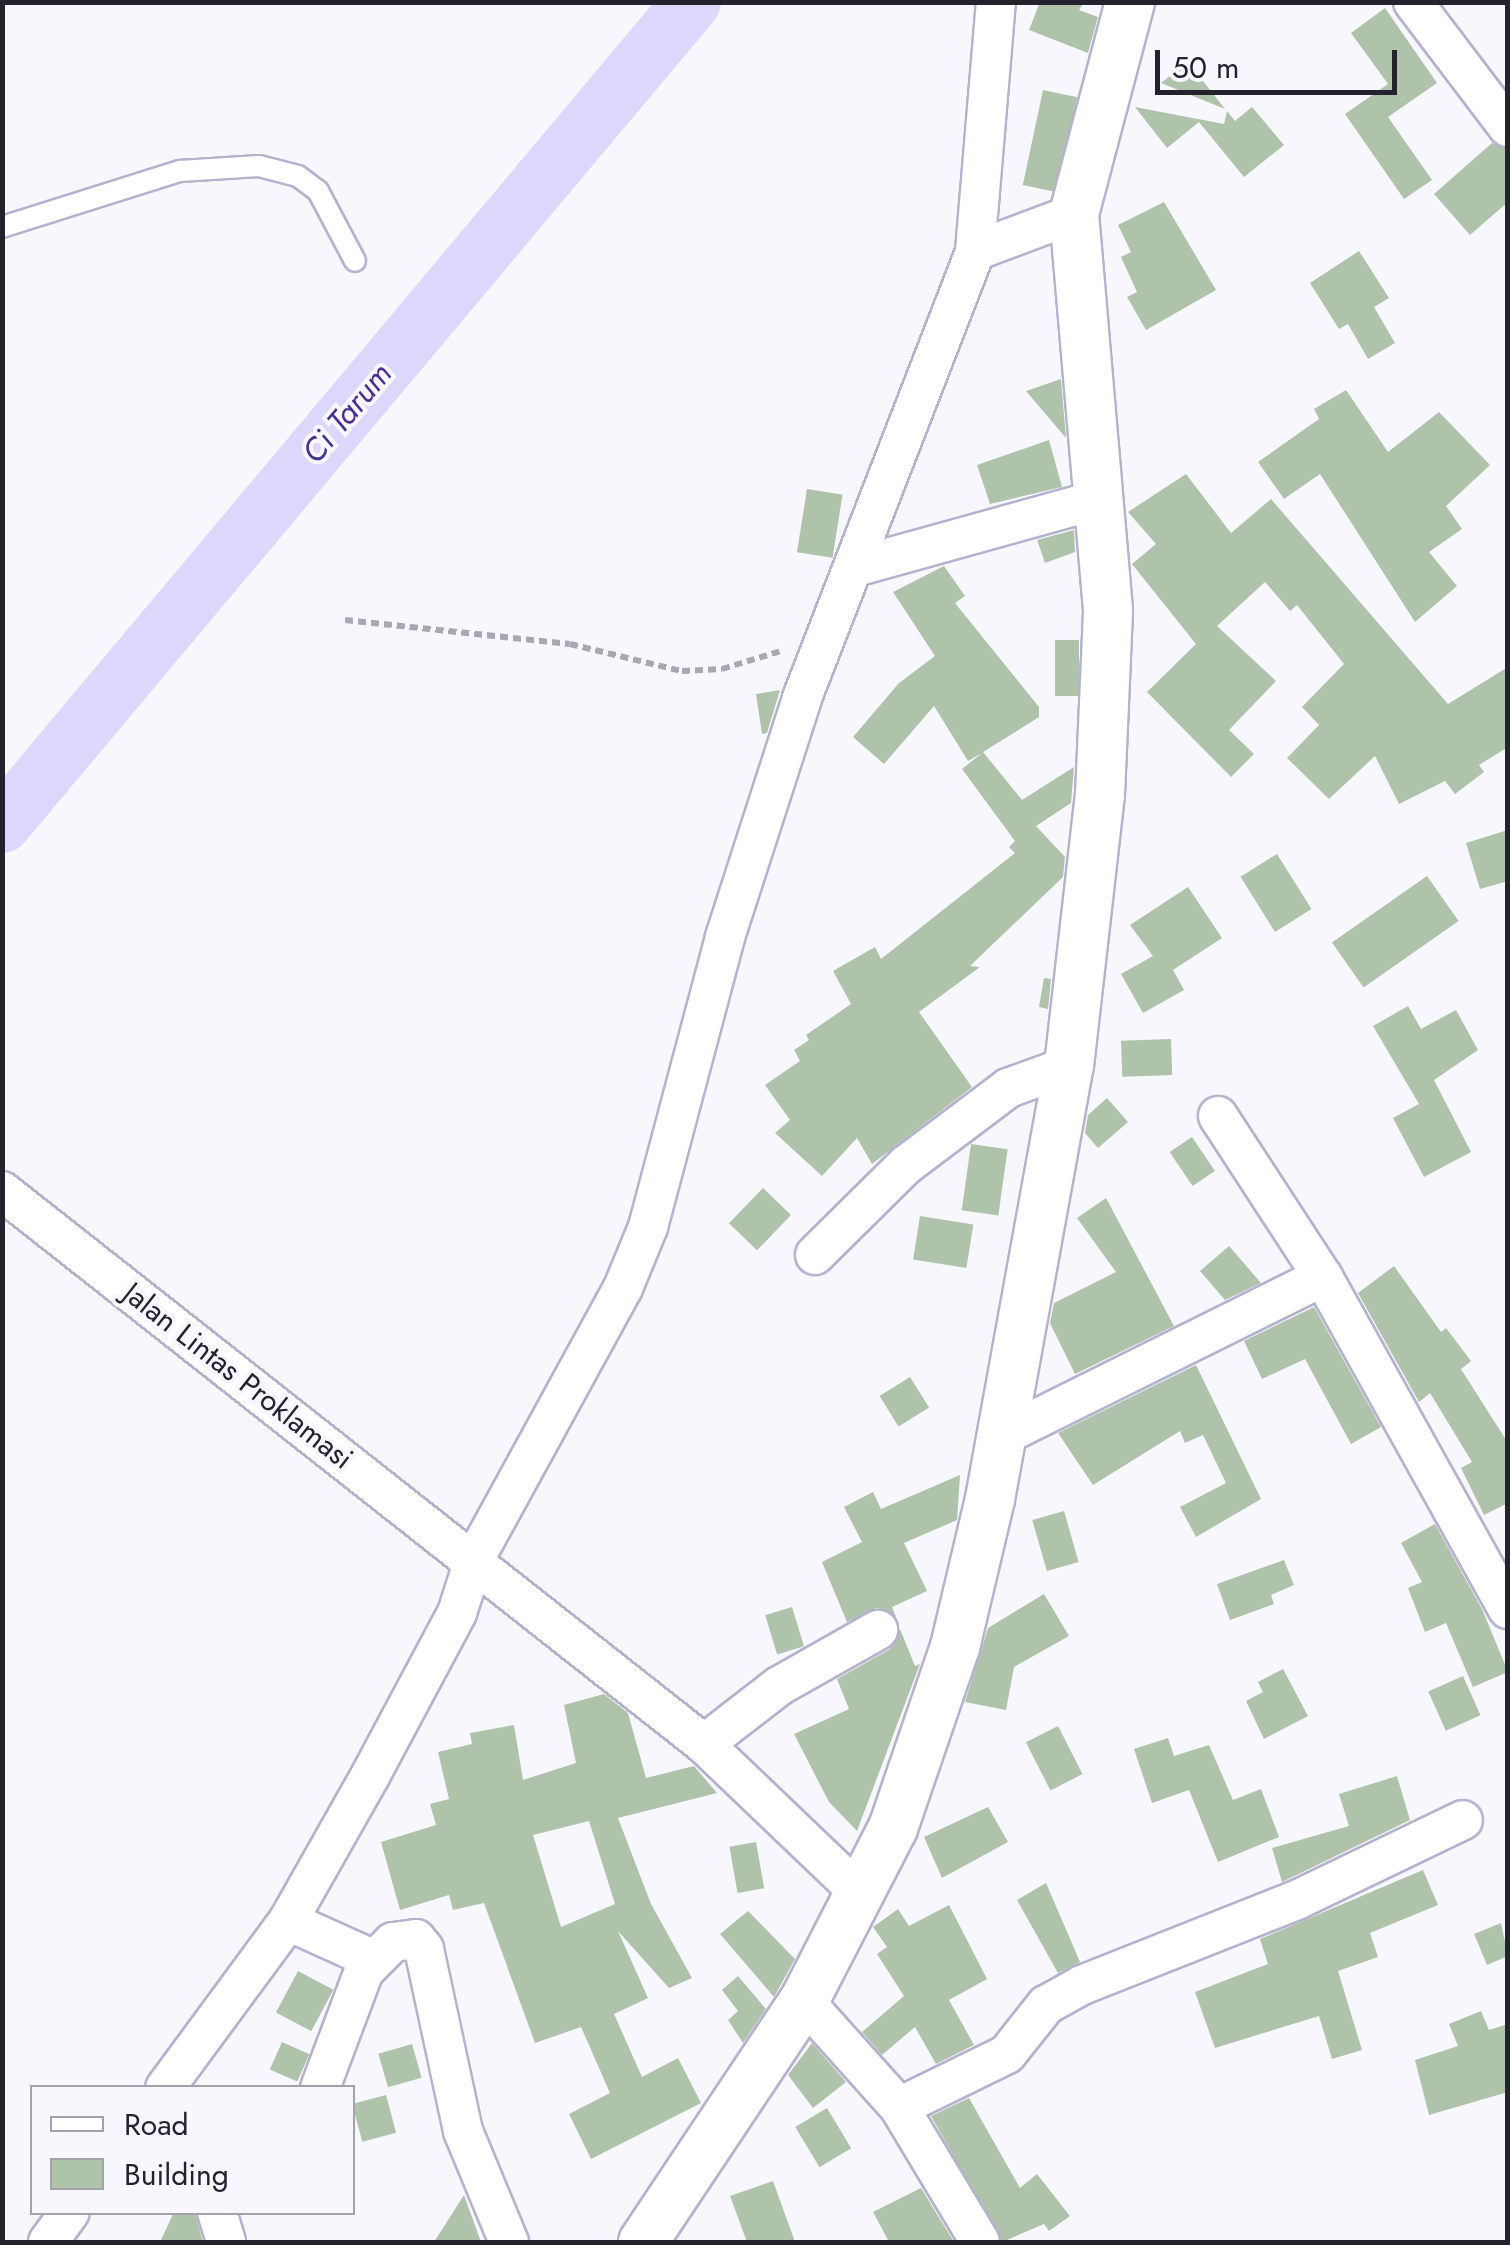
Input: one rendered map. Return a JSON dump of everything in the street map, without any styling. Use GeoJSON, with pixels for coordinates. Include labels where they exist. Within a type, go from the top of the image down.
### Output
{"type":"FeatureCollection","features":[{"type":"Feature","properties":{"kind":"street"},"geometry":{"type":"LineString","coordinates":[[167,2085],[288,1921],[457,1613],[474,1560],[623,1288],[648,1227],[725,937],[824,638],[975,250],[996,2]]}},
{"type":"Feature","properties":{"kind":"street"},"geometry":{"type":"LineString","coordinates":[[643,2242],[804,2000],[860,1893],[921,1760],[954,1647],[1002,1436],[1069,1066],[1105,720],[1101,498],[1074,214],[1130,2]]}},
{"type":"Feature","properties":{"kind":"street"},"geometry":{"type":"LineString","coordinates":[[1413,2],[1508,128]]}},
{"type":"Feature","properties":{"kind":"street"},"geometry":{"type":"LineString","coordinates":[[975,250],[1074,214]]}},
{"type":"Feature","properties":{"kind":"street"},"geometry":{"type":"LineString","coordinates":[[854,566],[1101,498]]}},
{"type":"Feature","properties":{"kind":"street"},"geometry":{"type":"LineString","coordinates":[[815,1255],[906,1165],[1008,1088],[1069,1066]]}},
{"type":"Feature","properties":{"kind":"street"},"geometry":{"type":"LineString","coordinates":[[1218,1116],[1323,1277],[1508,1609]]}},
{"type":"Feature","properties":{"kind":"street","name":"Jalan Lintas Proklamasi"},"geometry":{"type":"LineString","coordinates":[[2,1191],[704,1744],[860,1893]]}},
{"type":"Feature","properties":{"kind":"street"},"geometry":{"type":"LineString","coordinates":[[1002,1436],[1323,1277]]}},
{"type":"Feature","properties":{"kind":"street"},"geometry":{"type":"LineString","coordinates":[[704,1744],[779,1686],[878,1630]]}},
{"type":"Feature","properties":{"kind":"street"},"geometry":{"type":"LineString","coordinates":[[899,2107],[1007,2054],[1046,2005],[1082,1986],[1298,1900],[1463,1820]]}},
{"type":"Feature","properties":{"kind":"street"},"geometry":{"type":"LineString","coordinates":[[288,1921],[372,1959]]}},
{"type":"Feature","properties":{"kind":"street"},"geometry":{"type":"LineString","coordinates":[[321,2085],[372,1959],[402,1939],[423,1945],[463,2131],[509,2242]]}},
{"type":"Feature","properties":{"kind":"street"},"geometry":{"type":"LineString","coordinates":[[804,2000],[899,2107],[980,2242]]}},
{"type":"Feature","properties":{"kind":"street"},"geometry":{"type":"LineString","coordinates":[[48,2242],[68,2215]]}},
{"type":"Feature","properties":{"kind":"street"},"geometry":{"type":"LineString","coordinates":[[217,2215],[226,2242]]}},
{"type":"Feature","properties":{"kind":"lane"},"geometry":{"type":"LineString","coordinates":[[2,227],[180,172],[259,166],[298,176],[318,191],[355,261]]}},
{"type":"Feature","properties":{"kind":"path"},"geometry":{"type":"LineString","coordinates":[[345,620],[570,644],[682,671],[722,669],[824,638]]}},
{"type":"Feature","properties":{"kind":"building"},"geometry":{"type":"Polygon","coordinates":[[[1040,2],[1084,2],[1079,10],[1098,17],[1088,53],[1029,30],[1040,2]]]}},
{"type":"Feature","properties":{"kind":"building"},"geometry":{"type":"Polygon","coordinates":[[[1385,8],[1437,83],[1388,117],[1432,180],[1404,199],[1345,114],[1388,84],[1351,33],[1385,8]]]}},
{"type":"Feature","properties":{"kind":"building"},"geometry":{"type":"Polygon","coordinates":[[[1188,62],[1225,109],[1161,83],[1188,62]]]}},
{"type":"Feature","properties":{"kind":"building"},"geometry":{"type":"Polygon","coordinates":[[[1043,90],[1077,97],[1057,192],[1023,185],[1043,90]]]}},
{"type":"Feature","properties":{"kind":"building"},"geometry":{"type":"Polygon","coordinates":[[[1135,107],[1224,124],[1227,111],[1235,121],[1252,107],[1284,145],[1244,177],[1199,122],[1167,148],[1135,107]]]}},
{"type":"Feature","properties":{"kind":"building"},"geometry":{"type":"Polygon","coordinates":[[[1492,143],[1508,149],[1508,202],[1470,235],[1434,194],[1492,143]]]}},
{"type":"Feature","properties":{"kind":"building"},"geometry":{"type":"Polygon","coordinates":[[[1164,202],[1216,290],[1146,330],[1127,297],[1137,292],[1121,257],[1131,252],[1118,225],[1164,202]]]}},
{"type":"Feature","properties":{"kind":"building"},"geometry":{"type":"Polygon","coordinates":[[[1359,251],[1389,298],[1374,307],[1395,343],[1368,359],[1348,324],[1339,329],[1310,283],[1359,251]]]}},
{"type":"Feature","properties":{"kind":"building"},"geometry":{"type":"Polygon","coordinates":[[[1061,379],[1066,438],[1026,391],[1061,379]]]}},
{"type":"Feature","properties":{"kind":"building"},"geometry":{"type":"Polygon","coordinates":[[[1346,390],[1388,452],[1439,412],[1490,465],[1446,506],[1462,529],[1429,552],[1457,586],[1415,622],[1320,474],[1284,499],[1258,462],[1319,419],[1314,409],[1346,390]]]}},
{"type":"Feature","properties":{"kind":"building"},"geometry":{"type":"Polygon","coordinates":[[[1049,440],[1062,487],[990,504],[977,465],[1049,440]]]}},
{"type":"Feature","properties":{"kind":"building"},"geometry":{"type":"Polygon","coordinates":[[[1186,474],[1231,533],[1271,499],[1448,704],[1508,667],[1508,747],[1479,765],[1484,772],[1455,794],[1445,781],[1399,804],[1375,756],[1329,799],[1287,758],[1319,725],[1302,707],[1344,664],[1297,605],[1290,611],[1265,582],[1217,626],[1276,681],[1229,730],[1254,754],[1231,777],[1147,692],[1196,644],[1132,564],[1156,544],[1128,512],[1186,474]]]}},
{"type":"Feature","properties":{"kind":"building"},"geometry":{"type":"Polygon","coordinates":[[[807,489],[843,495],[833,558],[797,552],[807,489]]]}},
{"type":"Feature","properties":{"kind":"building"},"geometry":{"type":"Polygon","coordinates":[[[1074,530],[1075,552],[1045,563],[1037,540],[1074,530]]]}},
{"type":"Feature","properties":{"kind":"building"},"geometry":{"type":"Polygon","coordinates":[[[944,566],[965,596],[955,603],[1039,707],[1039,717],[983,752],[1022,800],[1074,767],[1071,803],[1036,826],[1065,857],[1063,877],[970,966],[980,967],[919,1012],[972,1087],[872,1164],[857,1138],[822,1176],[775,1133],[790,1120],[765,1085],[800,1061],[794,1050],[809,1040],[806,1035],[851,1004],[833,971],[875,947],[881,959],[1015,853],[1009,847],[1015,841],[962,769],[982,753],[968,761],[934,706],[884,764],[853,737],[899,683],[935,656],[893,592],[944,566]]]}},
{"type":"Feature","properties":{"kind":"building"},"geometry":{"type":"Polygon","coordinates":[[[1055,640],[1079,640],[1079,696],[1055,696],[1055,640]]]}},
{"type":"Feature","properties":{"kind":"building"},"geometry":{"type":"Polygon","coordinates":[[[780,690],[767,733],[762,734],[756,694],[780,690]]]}},
{"type":"Feature","properties":{"kind":"building"},"geometry":{"type":"Polygon","coordinates":[[[1508,830],[1508,881],[1480,889],[1466,843],[1508,830]]]}},
{"type":"Feature","properties":{"kind":"building"},"geometry":{"type":"Polygon","coordinates":[[[1277,854],[1311,909],[1275,932],[1241,877],[1277,854]]]}},
{"type":"Feature","properties":{"kind":"building"},"geometry":{"type":"Polygon","coordinates":[[[1427,876],[1459,921],[1364,988],[1332,943],[1427,876]]]}},
{"type":"Feature","properties":{"kind":"building"},"geometry":{"type":"Polygon","coordinates":[[[1188,887],[1222,938],[1173,970],[1184,990],[1143,1013],[1121,974],[1153,956],[1130,925],[1188,887]]]}},
{"type":"Feature","properties":{"kind":"building"},"geometry":{"type":"Polygon","coordinates":[[[1044,978],[1051,979],[1048,1009],[1039,1007],[1044,978]]]}},
{"type":"Feature","properties":{"kind":"building"},"geometry":{"type":"Polygon","coordinates":[[[1408,1006],[1421,1029],[1456,1010],[1478,1050],[1434,1080],[1471,1152],[1424,1177],[1393,1118],[1419,1104],[1373,1026],[1408,1006]]]}},
{"type":"Feature","properties":{"kind":"building"},"geometry":{"type":"Polygon","coordinates":[[[1171,1039],[1172,1075],[1122,1077],[1121,1041],[1171,1039]]]}},
{"type":"Feature","properties":{"kind":"building"},"geometry":{"type":"Polygon","coordinates":[[[1107,1098],[1128,1122],[1098,1148],[1085,1133],[1088,1115],[1107,1098]]]}},
{"type":"Feature","properties":{"kind":"building"},"geometry":{"type":"Polygon","coordinates":[[[1192,1137],[1215,1171],[1193,1186],[1170,1152],[1192,1137]]]}},
{"type":"Feature","properties":{"kind":"building"},"geometry":{"type":"Polygon","coordinates":[[[971,1144],[1008,1149],[998,1215],[962,1210],[971,1144]]]}},
{"type":"Feature","properties":{"kind":"building"},"geometry":{"type":"Polygon","coordinates":[[[763,1188],[791,1215],[757,1250],[729,1223],[763,1188]]]}},
{"type":"Feature","properties":{"kind":"building"},"geometry":{"type":"Polygon","coordinates":[[[1106,1198],[1174,1326],[1075,1374],[1050,1323],[1054,1303],[1116,1272],[1077,1218],[1106,1198]]]}},
{"type":"Feature","properties":{"kind":"building"},"geometry":{"type":"Polygon","coordinates":[[[920,1216],[973,1224],[966,1268],[913,1259],[920,1216]]]}},
{"type":"Feature","properties":{"kind":"building"},"geometry":{"type":"Polygon","coordinates":[[[1229,1246],[1261,1283],[1225,1300],[1200,1271],[1229,1246]]]}},
{"type":"Feature","properties":{"kind":"building"},"geometry":{"type":"Polygon","coordinates":[[[1394,1266],[1441,1332],[1446,1328],[1471,1361],[1461,1369],[1508,1443],[1508,1503],[1484,1515],[1461,1468],[1472,1462],[1430,1393],[1419,1402],[1358,1293],[1394,1266]]]}},
{"type":"Feature","properties":{"kind":"building"},"geometry":{"type":"Polygon","coordinates":[[[1314,1307],[1381,1427],[1351,1444],[1305,1359],[1262,1379],[1244,1341],[1314,1307]]]}},
{"type":"Feature","properties":{"kind":"building"},"geometry":{"type":"Polygon","coordinates":[[[1196,1365],[1261,1499],[1196,1537],[1180,1507],[1226,1483],[1203,1435],[1185,1443],[1180,1431],[1093,1485],[1058,1433],[1196,1365]]]}},
{"type":"Feature","properties":{"kind":"building"},"geometry":{"type":"Polygon","coordinates":[[[910,1377],[929,1408],[899,1427],[879,1396],[910,1377]]]}},
{"type":"Feature","properties":{"kind":"building"},"geometry":{"type":"Polygon","coordinates":[[[960,1475],[957,1520],[904,1543],[927,1591],[892,1607],[896,1617],[877,1608],[847,1622],[822,1562],[862,1542],[844,1507],[873,1492],[881,1509],[960,1475]]]}},
{"type":"Feature","properties":{"kind":"building"},"geometry":{"type":"Polygon","coordinates":[[[1064,1511],[1079,1562],[1047,1571],[1032,1520],[1064,1511]]]}},
{"type":"Feature","properties":{"kind":"building"},"geometry":{"type":"Polygon","coordinates":[[[1435,1524],[1482,1609],[1508,1672],[1473,1687],[1446,1623],[1425,1632],[1408,1588],[1422,1582],[1401,1543],[1435,1524]]]}},
{"type":"Feature","properties":{"kind":"building"},"geometry":{"type":"Polygon","coordinates":[[[1284,1560],[1294,1585],[1271,1595],[1274,1604],[1230,1620],[1217,1584],[1284,1560]]]}},
{"type":"Feature","properties":{"kind":"building"},"geometry":{"type":"Polygon","coordinates":[[[1044,1594],[1069,1636],[1014,1667],[1006,1710],[965,1702],[988,1628],[1044,1594]]]}},
{"type":"Feature","properties":{"kind":"building"},"geometry":{"type":"Polygon","coordinates":[[[792,1607],[804,1646],[777,1654],[765,1615],[792,1607]]]}},
{"type":"Feature","properties":{"kind":"building"},"geometry":{"type":"Polygon","coordinates":[[[900,1629],[915,1666],[920,1664],[857,1831],[829,1802],[794,1734],[849,1709],[837,1679],[890,1649],[900,1629]]]}},
{"type":"Feature","properties":{"kind":"building"},"geometry":{"type":"Polygon","coordinates":[[[1283,1669],[1308,1716],[1264,1739],[1246,1701],[1263,1692],[1258,1682],[1283,1669]]]}},
{"type":"Feature","properties":{"kind":"building"},"geometry":{"type":"Polygon","coordinates":[[[1463,1676],[1480,1715],[1446,1731],[1428,1691],[1463,1676]]]}},
{"type":"Feature","properties":{"kind":"building"},"geometry":{"type":"Polygon","coordinates":[[[604,1694],[628,1713],[646,1778],[694,1766],[717,1793],[618,1818],[651,1904],[692,1978],[669,1988],[618,1931],[648,1998],[614,2014],[642,2077],[678,2058],[701,2103],[591,2159],[569,2114],[610,2093],[581,2027],[535,2043],[484,1903],[453,1910],[449,1895],[400,1910],[381,1842],[436,1825],[430,1804],[449,1799],[438,1752],[472,1744],[470,1733],[514,1725],[523,1780],[576,1763],[564,1705],[604,1694]],[[589,1821],[533,1835],[561,1927],[615,1904],[589,1821]]]}},
{"type":"Feature","properties":{"kind":"building"},"geometry":{"type":"Polygon","coordinates":[[[1058,1726],[1083,1774],[1050,1790],[1026,1742],[1058,1726]]]}},
{"type":"Feature","properties":{"kind":"building"},"geometry":{"type":"Polygon","coordinates":[[[1168,1738],[1174,1756],[1209,1745],[1233,1800],[1261,1789],[1279,1837],[1218,1862],[1189,1790],[1152,1803],[1134,1749],[1168,1738]]]}},
{"type":"Feature","properties":{"kind":"building"},"geometry":{"type":"Polygon","coordinates":[[[1397,1776],[1410,1820],[1282,1882],[1272,1848],[1349,1826],[1339,1794],[1397,1776]]]}},
{"type":"Feature","properties":{"kind":"building"},"geometry":{"type":"Polygon","coordinates":[[[988,1807],[1008,1842],[942,1878],[924,1837],[988,1807]]]}},
{"type":"Feature","properties":{"kind":"building"},"geometry":{"type":"Polygon","coordinates":[[[756,1842],[764,1888],[738,1893],[729,1847],[756,1842]]]}},
{"type":"Feature","properties":{"kind":"building"},"geometry":{"type":"Polygon","coordinates":[[[1423,1870],[1438,1905],[1370,1933],[1378,1957],[1338,1971],[1362,2050],[1332,2059],[1319,2016],[1215,2048],[1195,1992],[1268,1964],[1260,1939],[1423,1870]]]}},
{"type":"Feature","properties":{"kind":"building"},"geometry":{"type":"Polygon","coordinates":[[[1046,1883],[1080,1962],[1058,1973],[1017,1900],[1046,1883]]]}},
{"type":"Feature","properties":{"kind":"building"},"geometry":{"type":"Polygon","coordinates":[[[949,1905],[987,1979],[949,2000],[974,2045],[936,2064],[915,2027],[882,2055],[862,2032],[904,1996],[877,1954],[887,1947],[873,1927],[898,1909],[909,1926],[949,1905]]]}},
{"type":"Feature","properties":{"kind":"building"},"geometry":{"type":"Polygon","coordinates":[[[748,1911],[795,1959],[774,1997],[720,1934],[748,1911]]]}},
{"type":"Feature","properties":{"kind":"building"},"geometry":{"type":"Polygon","coordinates":[[[1501,1923],[1508,1956],[1487,1965],[1474,1934],[1501,1923]]]}},
{"type":"Feature","properties":{"kind":"building"},"geometry":{"type":"Polygon","coordinates":[[[298,1971],[333,1990],[311,2031],[276,2012],[298,1971]]]}},
{"type":"Feature","properties":{"kind":"building"},"geometry":{"type":"Polygon","coordinates":[[[738,1976],[766,2009],[743,2043],[728,2020],[738,2011],[722,1990],[738,1976]]]}},
{"type":"Feature","properties":{"kind":"building"},"geometry":{"type":"Polygon","coordinates":[[[1481,2011],[1489,2030],[1508,2024],[1508,2092],[1429,2115],[1415,2060],[1458,2046],[1449,2024],[1481,2011]]]}},
{"type":"Feature","properties":{"kind":"building"},"geometry":{"type":"Polygon","coordinates":[[[282,2042],[309,2054],[297,2082],[270,2069],[282,2042]]]}},
{"type":"Feature","properties":{"kind":"building"},"geometry":{"type":"Polygon","coordinates":[[[812,2043],[846,2082],[813,2108],[788,2075],[812,2043]]]}},
{"type":"Feature","properties":{"kind":"building"},"geometry":{"type":"Polygon","coordinates":[[[412,2044],[422,2078],[388,2087],[378,2054],[412,2044]]]}},
{"type":"Feature","properties":{"kind":"building"},"geometry":{"type":"Polygon","coordinates":[[[386,2095],[396,2133],[362,2142],[355,2103],[386,2095]]]}},
{"type":"Feature","properties":{"kind":"building"},"geometry":{"type":"Polygon","coordinates":[[[969,2098],[1020,2188],[1037,2174],[1070,2216],[1049,2231],[1044,2224],[1002,2242],[931,2116],[969,2098]]]}},
{"type":"Feature","properties":{"kind":"building"},"geometry":{"type":"Polygon","coordinates":[[[827,2108],[851,2148],[819,2167],[795,2127],[827,2108]]]}},
{"type":"Feature","properties":{"kind":"building"},"geometry":{"type":"Polygon","coordinates":[[[773,2181],[795,2242],[747,2242],[730,2196],[773,2181]]]}},
{"type":"Feature","properties":{"kind":"building"},"geometry":{"type":"Polygon","coordinates":[[[921,2188],[954,2242],[889,2242],[873,2212],[921,2188]]]}},
{"type":"Feature","properties":{"kind":"building"},"geometry":{"type":"Polygon","coordinates":[[[464,2195],[481,2242],[434,2242],[464,2195]]]}},
{"type":"Feature","properties":{"kind":"building"},"geometry":{"type":"Polygon","coordinates":[[[173,2215],[196,2215],[203,2242],[160,2242],[173,2215]]]}},
{"type":"Feature","properties":{"kind":"waterway","name":"Ci Tarum"},"geometry":{"type":"LineString","coordinates":[[2,824],[692,2]]}}]}
